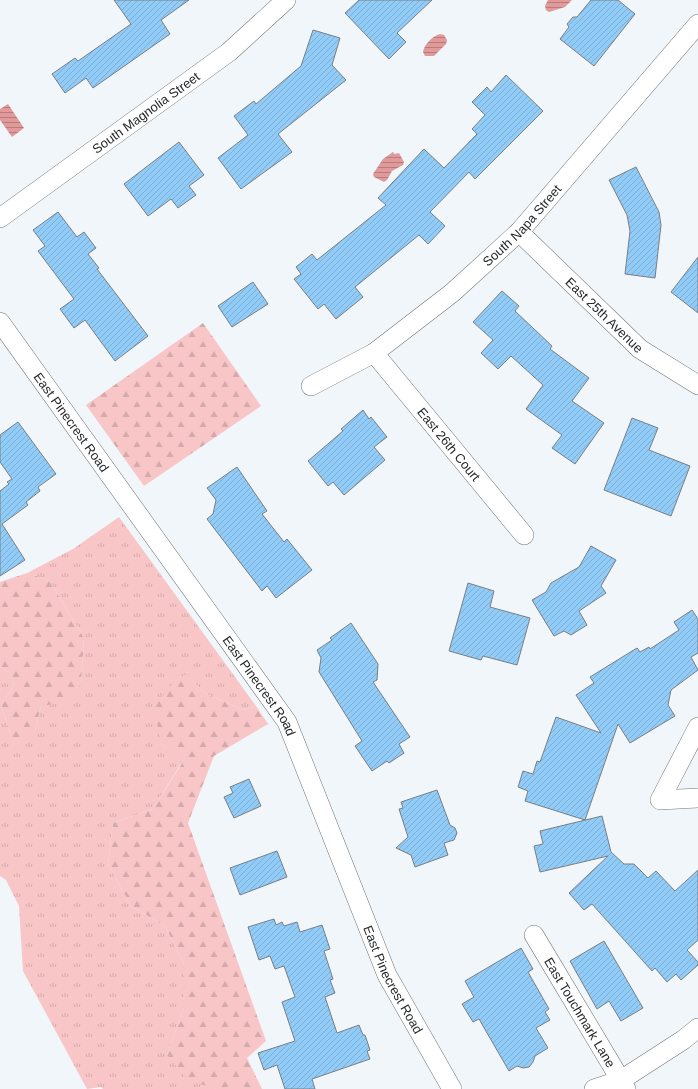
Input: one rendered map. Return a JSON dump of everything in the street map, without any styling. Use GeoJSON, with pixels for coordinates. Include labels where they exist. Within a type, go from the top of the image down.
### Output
{"type":"FeatureCollection","features":[{"type":"Feature","properties":{"kind":"street","name":"South Magnolia Street"},"geometry":{"type":"LineString","coordinates":[[0,218],[229,52],[286,0]]}},
{"type":"Feature","properties":{"kind":"street","name":"South Napa Street"},"geometry":{"type":"LineString","coordinates":[[311,386],[374,353],[452,293],[519,232],[698,24]]}},
{"type":"Feature","properties":{"kind":"street","name":"East 25th Avenue"},"geometry":{"type":"LineString","coordinates":[[519,232],[640,349],[698,386]]}},
{"type":"Feature","properties":{"kind":"street","name":"East Pinecrest Road"},"geometry":{"type":"LineString","coordinates":[[0,322],[287,722],[387,975],[452,1089]]}},
{"type":"Feature","properties":{"kind":"street","name":"East 26th Court"},"geometry":{"type":"LineString","coordinates":[[374,353],[524,535]]}},
{"type":"Feature","properties":{"kind":"street"},"geometry":{"type":"LineString","coordinates":[[698,727],[660,800],[698,798]]}},
{"type":"Feature","properties":{"kind":"street","name":"East Touchmark Lane"},"geometry":{"type":"LineString","coordinates":[[534,935],[620,1086]]}},
{"type":"Feature","properties":{"kind":"street"},"geometry":{"type":"LineString","coordinates":[[594,1089],[620,1086],[698,1028]]}},
{"type":"Feature","properties":{"kind":"green space"},"geometry":{"type":"Polygon","coordinates":[[[203,323],[261,406],[144,486],[86,405],[203,323]]]}},
{"type":"Feature","properties":{"kind":"green space"},"geometry":{"type":"Polygon","coordinates":[[[119,517],[256,706],[244,710],[204,693],[187,675],[161,743],[182,762],[153,809],[113,823],[108,864],[131,906],[165,926],[184,964],[184,1008],[167,1055],[216,1089],[103,1089],[101,1087],[87,1089],[23,971],[19,906],[6,880],[0,876],[0,666],[10,673],[14,686],[1,705],[11,736],[35,731],[41,706],[81,683],[84,638],[49,580],[27,573],[73,549],[119,517]]]}},
{"type":"Feature","properties":{"kind":"green space"},"geometry":{"type":"Polygon","coordinates":[[[27,573],[49,580],[84,638],[81,683],[72,701],[41,706],[35,731],[21,745],[11,736],[1,705],[14,686],[10,673],[0,666],[0,582],[27,573]]]}},
{"type":"Feature","properties":{"kind":"green space"},"geometry":{"type":"Polygon","coordinates":[[[187,674],[204,693],[244,710],[256,706],[268,724],[214,756],[188,823],[266,1041],[247,1058],[262,1089],[216,1089],[188,1080],[167,1055],[184,1008],[184,964],[165,926],[131,906],[108,864],[113,823],[153,809],[182,763],[161,743],[154,708],[175,680],[187,674]]]}},
{"type":"Feature","properties":{"kind":"shaded area"},"geometry":{"type":"Polygon","coordinates":[[[548,0],[572,0],[565,7],[549,12],[546,10],[545,6],[548,0]]]}},
{"type":"Feature","properties":{"kind":"shaded area"},"geometry":{"type":"Polygon","coordinates":[[[440,34],[444,35],[447,40],[446,44],[434,56],[425,56],[423,52],[427,44],[431,39],[440,34]]]}},
{"type":"Feature","properties":{"kind":"shaded area"},"geometry":{"type":"Polygon","coordinates":[[[8,104],[24,128],[12,137],[0,120],[0,109],[8,104]]]}},
{"type":"Feature","properties":{"kind":"shaded area"},"geometry":{"type":"Polygon","coordinates":[[[393,152],[394,154],[399,153],[404,162],[403,165],[392,171],[387,180],[384,182],[374,177],[373,174],[383,159],[393,152]]]}},
{"type":"Feature","properties":{"kind":"building"},"geometry":{"type":"Polygon","coordinates":[[[114,0],[189,0],[161,20],[170,34],[93,88],[86,78],[65,93],[52,74],[75,58],[78,61],[131,24],[114,0]]]}},
{"type":"Feature","properties":{"kind":"building"},"geometry":{"type":"Polygon","coordinates":[[[359,0],[432,0],[397,33],[406,42],[389,59],[345,13],[359,0]]]}},
{"type":"Feature","properties":{"kind":"building"},"geometry":{"type":"Polygon","coordinates":[[[591,0],[618,0],[635,14],[594,66],[560,39],[569,27],[567,24],[573,17],[577,17],[591,0]]]}},
{"type":"Feature","properties":{"kind":"building"},"geometry":{"type":"Polygon","coordinates":[[[313,30],[340,38],[332,65],[346,80],[278,134],[292,152],[241,189],[218,158],[248,135],[234,116],[254,101],[256,104],[301,66],[313,30]]]}},
{"type":"Feature","properties":{"kind":"building"},"geometry":{"type":"Polygon","coordinates":[[[506,75],[543,111],[475,179],[469,172],[430,212],[445,226],[428,244],[419,235],[355,287],[363,297],[336,319],[324,304],[318,309],[294,279],[301,274],[296,267],[312,254],[317,260],[386,205],[378,198],[424,149],[444,168],[477,134],[472,129],[485,115],[472,102],[487,87],[491,92],[506,75]]]}},
{"type":"Feature","properties":{"kind":"building"},"geometry":{"type":"Polygon","coordinates":[[[179,142],[204,175],[189,186],[196,195],[178,208],[171,199],[148,216],[124,184],[179,142]]]}},
{"type":"Feature","properties":{"kind":"building"},"geometry":{"type":"Polygon","coordinates":[[[636,167],[659,212],[661,225],[655,278],[625,274],[630,231],[627,215],[609,180],[636,167]]]}},
{"type":"Feature","properties":{"kind":"building"},"geometry":{"type":"Polygon","coordinates":[[[58,212],[77,237],[84,232],[96,248],[88,254],[99,268],[97,269],[148,336],[115,361],[85,320],[74,328],[60,309],[74,299],[38,251],[45,246],[33,230],[58,212]]]}},
{"type":"Feature","properties":{"kind":"building"},"geometry":{"type":"Polygon","coordinates":[[[698,257],[698,313],[671,292],[698,257]]]}},
{"type":"Feature","properties":{"kind":"building"},"geometry":{"type":"Polygon","coordinates":[[[253,282],[268,304],[232,327],[218,306],[253,282]]]}},
{"type":"Feature","properties":{"kind":"building"},"geometry":{"type":"Polygon","coordinates":[[[502,291],[519,306],[515,311],[552,346],[550,349],[589,378],[572,401],[604,423],[575,464],[552,448],[562,435],[526,409],[543,385],[511,356],[498,369],[481,353],[493,340],[473,322],[502,291]]]}},
{"type":"Feature","properties":{"kind":"building"},"geometry":{"type":"Polygon","coordinates":[[[363,410],[369,419],[371,417],[387,437],[374,447],[385,460],[344,495],[333,482],[328,486],[308,461],[343,431],[341,429],[363,410]]]}},
{"type":"Feature","properties":{"kind":"building"},"geometry":{"type":"Polygon","coordinates":[[[632,418],[658,428],[649,450],[690,466],[671,516],[604,490],[632,418]]]}},
{"type":"Feature","properties":{"kind":"building"},"geometry":{"type":"Polygon","coordinates":[[[18,422],[56,474],[38,487],[40,491],[26,502],[28,505],[2,524],[25,560],[0,576],[0,491],[9,484],[7,482],[12,479],[0,462],[0,435],[18,422]]]}},
{"type":"Feature","properties":{"kind":"building"},"geometry":{"type":"Polygon","coordinates":[[[237,467],[267,511],[262,514],[284,542],[287,539],[312,570],[276,598],[267,586],[262,591],[207,519],[213,514],[216,500],[207,488],[237,467]]]}},
{"type":"Feature","properties":{"kind":"building"},"geometry":{"type":"Polygon","coordinates":[[[591,546],[616,560],[601,586],[606,593],[579,611],[587,625],[571,635],[564,631],[554,636],[532,600],[546,592],[551,583],[579,567],[591,546]]]}},
{"type":"Feature","properties":{"kind":"building"},"geometry":{"type":"Polygon","coordinates":[[[468,583],[494,591],[490,607],[530,618],[517,665],[483,656],[481,660],[449,651],[468,583]]]}},
{"type":"Feature","properties":{"kind":"building"},"geometry":{"type":"Polygon","coordinates":[[[692,610],[698,619],[698,653],[691,657],[698,670],[671,690],[668,705],[675,716],[630,743],[618,724],[585,820],[525,801],[528,791],[518,787],[523,771],[533,774],[537,761],[540,762],[556,717],[601,733],[576,695],[594,683],[590,677],[637,648],[640,652],[649,647],[650,649],[679,630],[674,622],[692,610]]]}},
{"type":"Feature","properties":{"kind":"building"},"geometry":{"type":"Polygon","coordinates":[[[351,623],[378,664],[377,680],[373,682],[410,737],[399,744],[404,753],[389,763],[387,761],[372,771],[355,746],[362,741],[319,672],[321,658],[317,650],[332,640],[330,638],[351,623]]]}},
{"type":"Feature","properties":{"kind":"building"},"geometry":{"type":"Polygon","coordinates":[[[249,779],[261,806],[234,818],[224,797],[233,793],[230,787],[249,779]]]}},
{"type":"Feature","properties":{"kind":"building"},"geometry":{"type":"Polygon","coordinates":[[[437,790],[450,825],[455,828],[457,833],[454,840],[444,843],[448,855],[415,867],[411,855],[396,848],[408,837],[399,809],[403,808],[401,802],[437,790]]]}},
{"type":"Feature","properties":{"kind":"building"},"geometry":{"type":"Polygon","coordinates":[[[602,816],[611,852],[624,864],[634,864],[648,878],[656,871],[675,891],[698,870],[698,940],[687,950],[698,962],[698,965],[681,980],[676,974],[667,982],[655,968],[652,971],[592,904],[584,910],[569,893],[608,856],[540,872],[534,846],[543,844],[540,831],[602,816]]]}},
{"type":"Feature","properties":{"kind":"building"},"geometry":{"type":"Polygon","coordinates":[[[277,851],[287,877],[240,895],[230,868],[277,851]]]}},
{"type":"Feature","properties":{"kind":"building"},"geometry":{"type":"Polygon","coordinates":[[[274,919],[276,925],[282,922],[284,926],[297,922],[300,932],[322,925],[330,949],[324,951],[333,979],[330,980],[335,993],[325,997],[337,1033],[359,1025],[363,1035],[365,1035],[370,1050],[367,1051],[370,1059],[312,1079],[315,1089],[285,1089],[277,1065],[264,1070],[258,1053],[295,1041],[282,1002],[295,997],[284,966],[275,969],[270,956],[259,960],[248,927],[274,919]]]}},
{"type":"Feature","properties":{"kind":"building"},"geometry":{"type":"Polygon","coordinates":[[[604,941],[643,1008],[621,1021],[609,1001],[597,1009],[570,961],[604,941]]]}},
{"type":"Feature","properties":{"kind":"building"},"geometry":{"type":"Polygon","coordinates":[[[521,948],[533,969],[528,972],[549,1009],[545,1012],[550,1020],[536,1028],[548,1048],[535,1056],[529,1067],[523,1068],[517,1066],[509,1071],[479,1019],[473,1022],[462,1004],[474,997],[465,981],[521,948]]]}}]}
